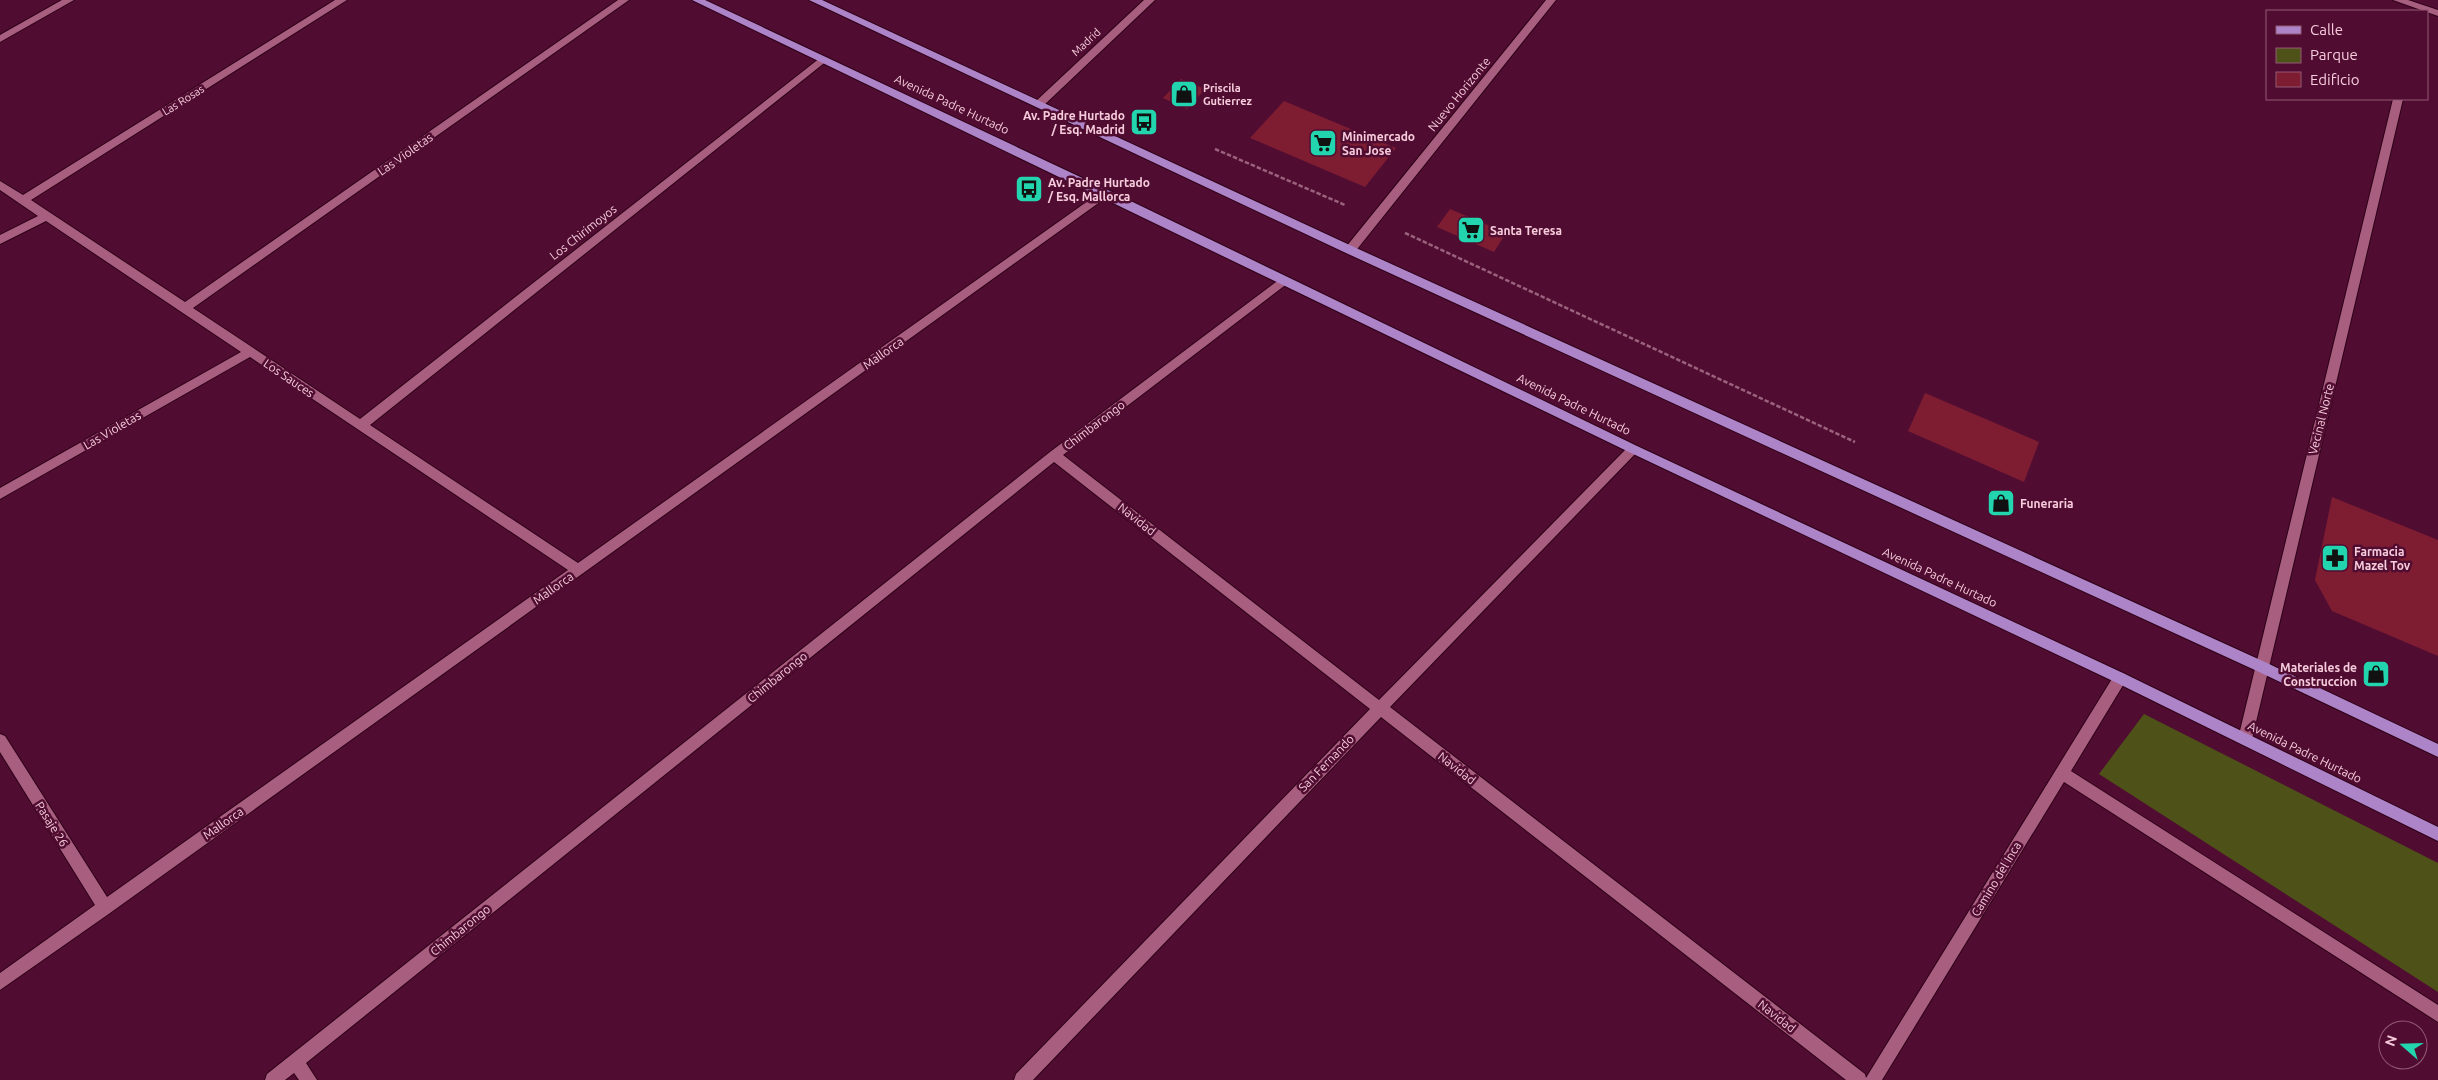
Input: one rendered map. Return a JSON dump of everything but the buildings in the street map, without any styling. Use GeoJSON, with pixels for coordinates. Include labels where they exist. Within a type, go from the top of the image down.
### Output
{"type":"FeatureCollection","features":[{"type":"Feature","properties":{"kind":"main road","name":"Avenida Padre Hurtado"},"geometry":{"type":"LineString","coordinates":[[697,0],[1106,194],[1633,449],[2120,678],[2438,834]]}},
{"type":"Feature","properties":{"kind":"main road"},"geometry":{"type":"LineString","coordinates":[[814,0],[1350,250],[2262,667],[2438,751]]}},
{"type":"Feature","properties":{"kind":"street"},"geometry":{"type":"LineString","coordinates":[[0,39],[69,0]]}},
{"type":"Feature","properties":{"kind":"street","name":"Las Rosas"},"geometry":{"type":"LineString","coordinates":[[23,200],[342,0]]}},
{"type":"Feature","properties":{"kind":"street","name":"Las Violetas"},"geometry":{"type":"LineString","coordinates":[[185,308],[624,0]]}},
{"type":"Feature","properties":{"kind":"street","name":"Madrid"},"geometry":{"type":"LineString","coordinates":[[1039,104],[1150,0]]}},
{"type":"Feature","properties":{"kind":"street","name":"Nuevo Horizonte"},"geometry":{"type":"LineString","coordinates":[[1350,250],[1551,0]]}},
{"type":"Feature","properties":{"kind":"street"},"geometry":{"type":"LineString","coordinates":[[2398,0],[2438,13]]}},
{"type":"Feature","properties":{"kind":"street","name":"Los Chirimoyos"},"geometry":{"type":"LineString","coordinates":[[360,426],[823,60]]}},
{"type":"Feature","properties":{"kind":"street","name":"Vecinal Norte"},"geometry":{"type":"LineString","coordinates":[[2245,739],[2398,100]]}},
{"type":"Feature","properties":{"kind":"street","name":"Los Sauces"},"geometry":{"type":"LineString","coordinates":[[0,185],[578,570]]}},
{"type":"Feature","properties":{"kind":"street","name":"Mallorca"},"geometry":{"type":"LineString","coordinates":[[0,982],[1106,194]]}},
{"type":"Feature","properties":{"kind":"street"},"geometry":{"type":"LineString","coordinates":[[0,240],[46,216]]}},
{"type":"Feature","properties":{"kind":"street","name":"Chimbarongo"},"geometry":{"type":"LineString","coordinates":[[273,1080],[1054,455],[1284,280]]}},
{"type":"Feature","properties":{"kind":"street","name":"Las Violetas"},"geometry":{"type":"LineString","coordinates":[[0,494],[250,352]]}},
{"type":"Feature","properties":{"kind":"street","name":"San Fernando"},"geometry":{"type":"LineString","coordinates":[[1022,1080],[1380,708],[1633,449]]}},
{"type":"Feature","properties":{"kind":"street","name":"Navidad"},"geometry":{"type":"LineString","coordinates":[[1054,455],[1859,1080]]}},
{"type":"Feature","properties":{"kind":"street","name":"Camino del Inca"},"geometry":{"type":"LineString","coordinates":[[1873,1080],[2120,678]]}},
{"type":"Feature","properties":{"kind":"street","name":"Pasaje 26"},"geometry":{"type":"LineString","coordinates":[[0,740],[104,908]]}},
{"type":"Feature","properties":{"kind":"street"},"geometry":{"type":"LineString","coordinates":[[2062,772],[2438,1014]]}},
{"type":"Feature","properties":{"kind":"street"},"geometry":{"type":"LineString","coordinates":[[296,1062],[309,1080]]}},
{"type":"Feature","properties":{"kind":"green space"},"geometry":{"type":"Polygon","coordinates":[[[2144,714],[2438,863],[2438,992],[2099,774],[2144,714]]]}},
{"type":"Feature","properties":{"kind":"place","name":"Priscila Gutierrez"},"geometry":{"type":"Point","coordinates":[1184,94]}},
{"type":"Feature","properties":{"kind":"place","name":"Av. Padre Hurtado / Esq. Madrid"},"geometry":{"type":"Point","coordinates":[1144,122]}},
{"type":"Feature","properties":{"kind":"place","name":"Minimercado San Jose"},"geometry":{"type":"Point","coordinates":[1323,143]}},
{"type":"Feature","properties":{"kind":"place","name":"Av. Padre Hurtado / Esq. Mallorca"},"geometry":{"type":"Point","coordinates":[1029,189]}},
{"type":"Feature","properties":{"kind":"place","name":"Santa Teresa"},"geometry":{"type":"Point","coordinates":[1471,230]}},
{"type":"Feature","properties":{"kind":"place","name":"Funeraria"},"geometry":{"type":"Point","coordinates":[2001,503]}},
{"type":"Feature","properties":{"kind":"place","name":"Farmacia Mazel Tov"},"geometry":{"type":"Point","coordinates":[2335,558]}},
{"type":"Feature","properties":{"kind":"place","name":"Materiales de Construccion"},"geometry":{"type":"Point","coordinates":[2376,674]}}]}
